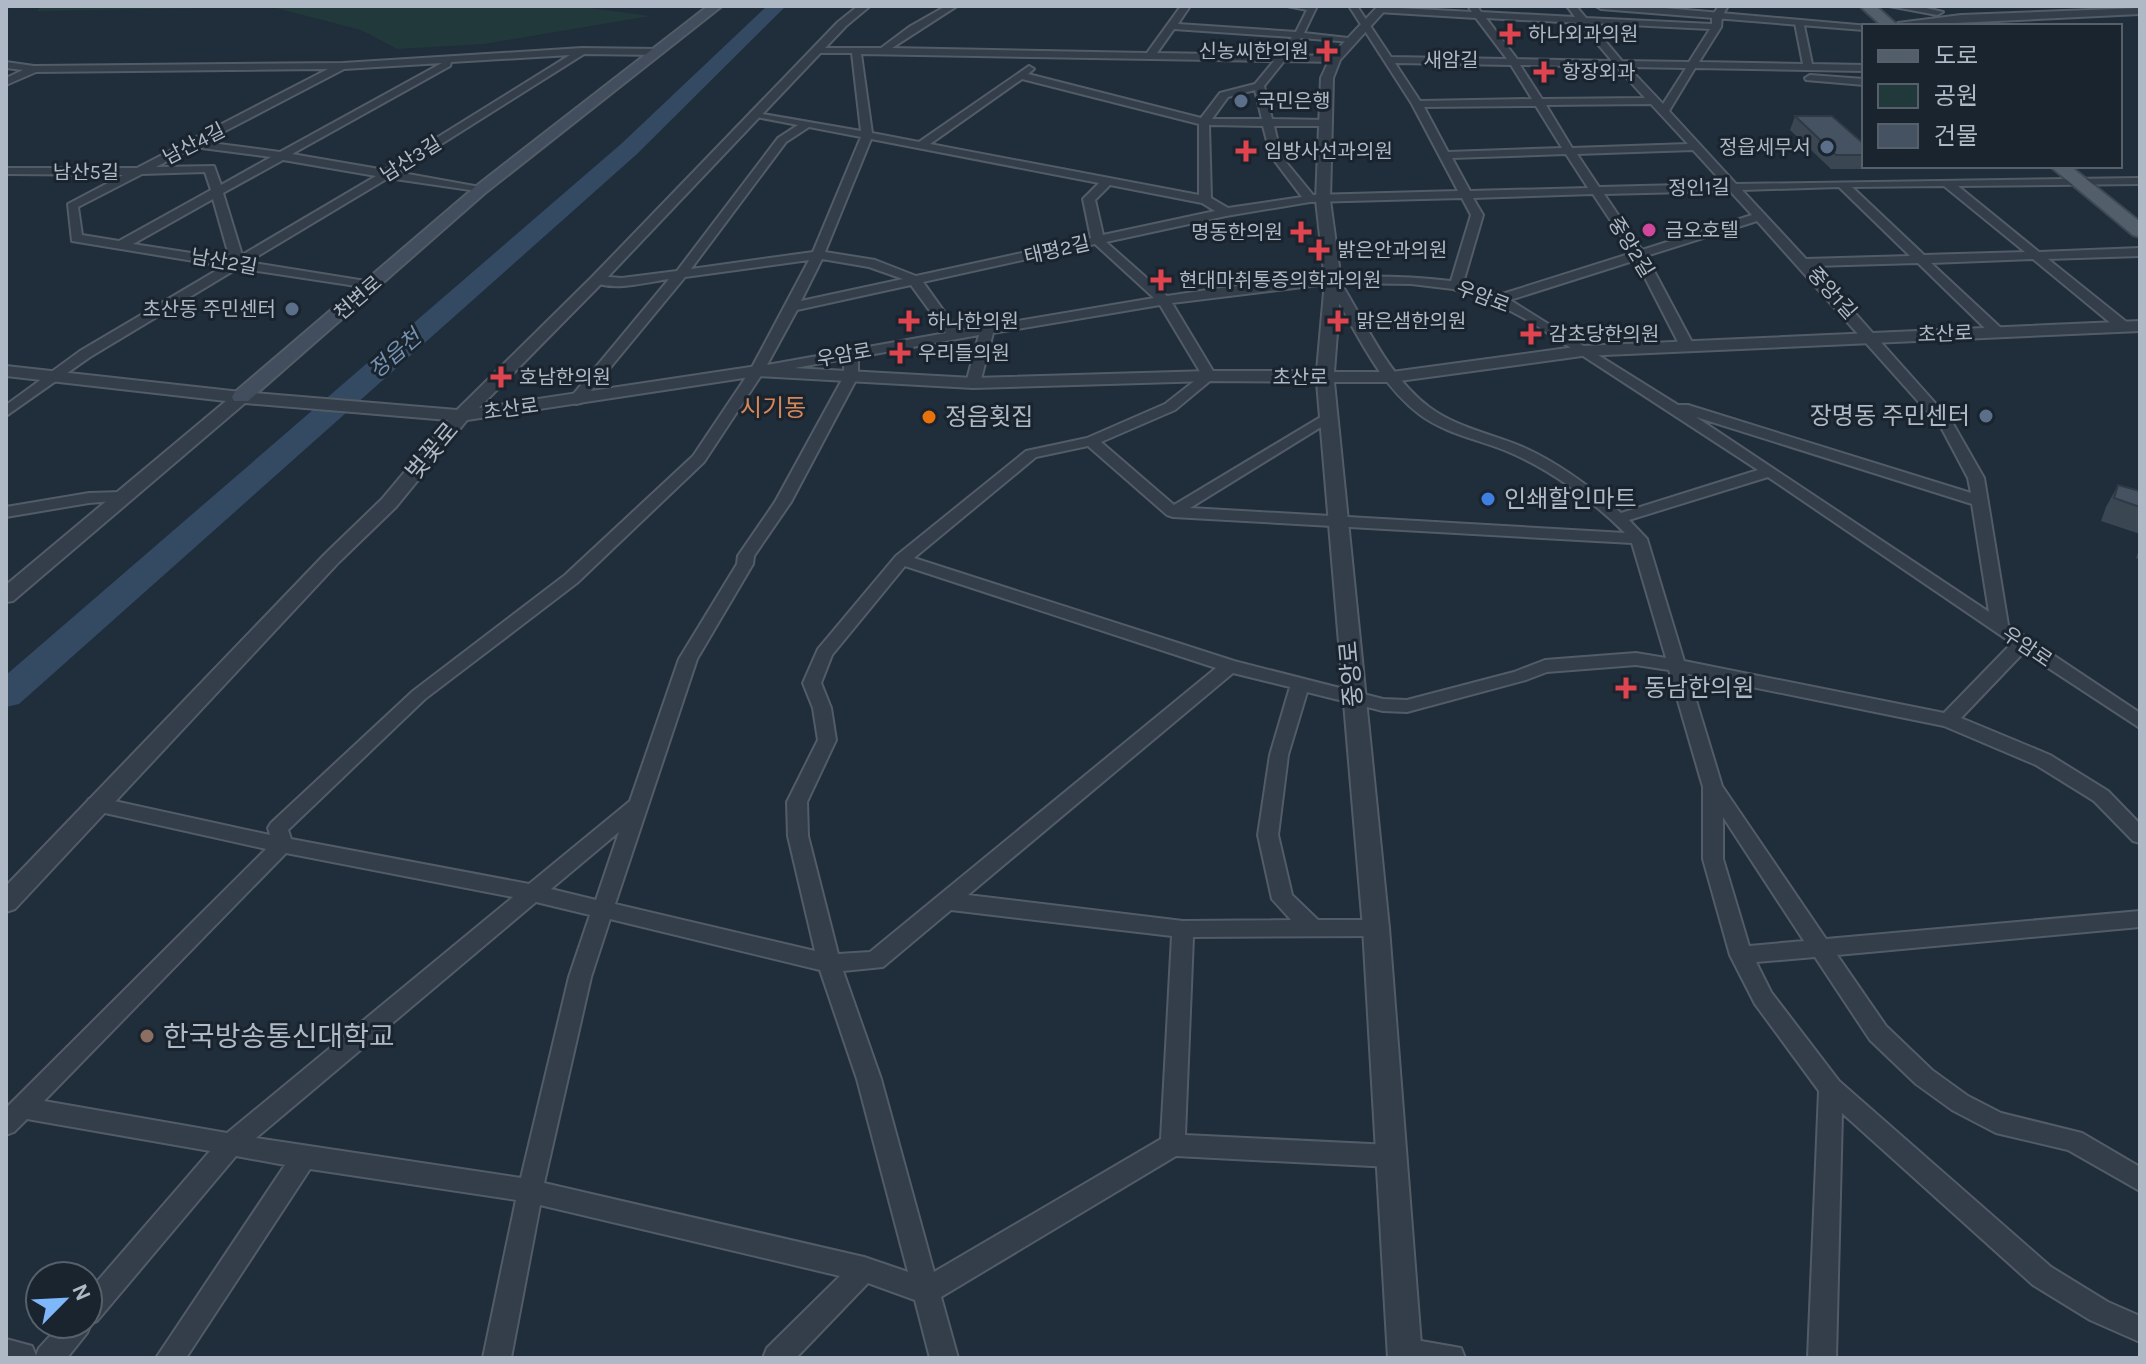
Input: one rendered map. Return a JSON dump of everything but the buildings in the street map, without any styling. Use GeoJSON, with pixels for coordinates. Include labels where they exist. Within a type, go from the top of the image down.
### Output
{"type":"FeatureCollection","features":[{"type":"Feature","properties":{"kind":"main road","name":"천변로"},"geometry":{"type":"LineString","coordinates":[[241,397],[480,190],[716,6]]}},
{"type":"Feature","properties":{"kind":"main road"},"geometry":{"type":"LineString","coordinates":[[1867,6],[1889,24]]}},
{"type":"Feature","properties":{"kind":"main road"},"geometry":{"type":"LineString","coordinates":[[2061,168],[2140,231]]}},
{"type":"Feature","properties":{"kind":"street","name":"벚꽃로"},"geometry":{"type":"LineString","coordinates":[[6,902],[96,804],[389,503],[461,416],[597,280],[842,24],[865,6]]}},
{"type":"Feature","properties":{"kind":"street"},"geometry":{"type":"LineString","coordinates":[[883,51],[912,29],[953,6]]}},
{"type":"Feature","properties":{"kind":"street"},"geometry":{"type":"LineString","coordinates":[[1150,56],[1186,6]]}},
{"type":"Feature","properties":{"kind":"street"},"geometry":{"type":"LineString","coordinates":[[1205,200],[1204,122],[1224,95],[1259,86],[1298,35],[1313,7],[1291,6]]}},
{"type":"Feature","properties":{"kind":"street","name":"새암길"},"geometry":{"type":"LineString","coordinates":[[1353,6],[1371,20],[1390,60],[1447,155],[1477,215],[1456,285]]}},
{"type":"Feature","properties":{"kind":"street","name":"중앙1길"},"geometry":{"type":"LineString","coordinates":[[1571,6],[1617,61],[1805,263],[1947,425],[1976,478],[2000,628]]}},
{"type":"Feature","properties":{"kind":"street"},"geometry":{"type":"LineString","coordinates":[[1601,6],[1862,27]]}},
{"type":"Feature","properties":{"kind":"street"},"geometry":{"type":"LineString","coordinates":[[1894,6],[1932,12],[2014,15]]}},
{"type":"Feature","properties":{"kind":"street"},"geometry":{"type":"LineString","coordinates":[[1172,26],[1298,35],[1371,20],[1476,10],[1582,19],[1719,16]]}},
{"type":"Feature","properties":{"kind":"street","name":"중앙2길"},"geometry":{"type":"LineString","coordinates":[[1476,10],[1513,61],[1639,254],[1687,346]]}},
{"type":"Feature","properties":{"kind":"street"},"geometry":{"type":"LineString","coordinates":[[1911,24],[1951,18],[2140,11]]}},
{"type":"Feature","properties":{"kind":"street"},"geometry":{"type":"LineString","coordinates":[[1950,24],[2014,15]]}},
{"type":"Feature","properties":{"kind":"street"},"geometry":{"type":"LineString","coordinates":[[1537,101],[1659,106],[1690,68],[1719,16]]}},
{"type":"Feature","properties":{"kind":"street","name":"중앙로"},"geometry":{"type":"LineString","coordinates":[[1371,20],[1335,59],[1327,78],[1327,123],[1316,200],[1333,281],[1325,377],[1352,698],[1376,928],[1405,1355]]}},
{"type":"Feature","properties":{"kind":"street"},"geometry":{"type":"LineString","coordinates":[[1800,23],[1808,67]]}},
{"type":"Feature","properties":{"kind":"street"},"geometry":{"type":"LineString","coordinates":[[817,50],[1335,59]]}},
{"type":"Feature","properties":{"kind":"street"},"geometry":{"type":"LineString","coordinates":[[282,845],[278,828],[419,695],[571,579],[699,459],[757,371],[792,307],[818,255],[867,135],[856,50]]}},
{"type":"Feature","properties":{"kind":"street"},"geometry":{"type":"LineString","coordinates":[[6,65],[34,69],[343,66],[582,51],[658,52]]}},
{"type":"Feature","properties":{"kind":"street","name":"남산3길"},"geometry":{"type":"LineString","coordinates":[[6,412],[54,375],[385,175],[582,51]]}},
{"type":"Feature","properties":{"kind":"street"},"geometry":{"type":"LineString","coordinates":[[920,146],[1051,54]]}},
{"type":"Feature","properties":{"kind":"street"},"geometry":{"type":"LineString","coordinates":[[121,245],[453,60]]}},
{"type":"Feature","properties":{"kind":"street","name":"새암길"},"geometry":{"type":"LineString","coordinates":[[1390,60],[1513,61]]}},
{"type":"Feature","properties":{"kind":"street"},"geometry":{"type":"LineString","coordinates":[[1513,61],[1686,63],[1690,68],[1862,82]]}},
{"type":"Feature","properties":{"kind":"street","name":"남산4길"},"geometry":{"type":"LineString","coordinates":[[76,238],[72,206],[343,66]]}},
{"type":"Feature","properties":{"kind":"street"},"geometry":{"type":"LineString","coordinates":[[1690,68],[1862,68]]}},
{"type":"Feature","properties":{"kind":"street"},"geometry":{"type":"LineString","coordinates":[[6,82],[34,69]]}},
{"type":"Feature","properties":{"kind":"street"},"geometry":{"type":"LineString","coordinates":[[1019,75],[1204,122],[1327,123]]}},
{"type":"Feature","properties":{"kind":"street"},"geometry":{"type":"LineString","coordinates":[[1259,86],[1276,156],[1316,200]]}},
{"type":"Feature","properties":{"kind":"street","name":"새암길"},"geometry":{"type":"LineString","coordinates":[[1417,104],[1537,101]]}},
{"type":"Feature","properties":{"kind":"street"},"geometry":{"type":"LineString","coordinates":[[755,114],[1205,200],[1226,212]]}},
{"type":"Feature","properties":{"kind":"street"},"geometry":{"type":"LineString","coordinates":[[576,400],[683,271],[782,140],[807,124]]}},
{"type":"Feature","properties":{"kind":"street"},"geometry":{"type":"LineString","coordinates":[[196,144],[284,154],[385,175],[480,190]]}},
{"type":"Feature","properties":{"kind":"street"},"geometry":{"type":"LineString","coordinates":[[1447,155],[1697,147]]}},
{"type":"Feature","properties":{"kind":"street","name":"남산5길"},"geometry":{"type":"LineString","coordinates":[[6,171],[139,172],[210,168],[238,264]]}},
{"type":"Feature","properties":{"kind":"street","name":"정인1길"},"geometry":{"type":"LineString","coordinates":[[1316,200],[1595,189],[2140,181]]}},
{"type":"Feature","properties":{"kind":"street"},"geometry":{"type":"LineString","coordinates":[[944,1358],[869,1079],[829,963],[798,836],[797,802],[827,740],[822,708],[812,683],[824,653],[902,560],[1031,454],[1091,441],[1170,407],[1209,376],[1164,300],[1098,241],[1089,199],[1107,182]]}},
{"type":"Feature","properties":{"kind":"street"},"geometry":{"type":"LineString","coordinates":[[1946,182],[2035,255],[2132,326]]}},
{"type":"Feature","properties":{"kind":"street"},"geometry":{"type":"LineString","coordinates":[[1842,184],[1997,332]]}},
{"type":"Feature","properties":{"kind":"street","name":"태평2길"},"geometry":{"type":"LineString","coordinates":[[792,307],[1226,212],[1316,200]]}},
{"type":"Feature","properties":{"kind":"street"},"geometry":{"type":"LineString","coordinates":[[1500,299],[1760,216]]}},
{"type":"Feature","properties":{"kind":"street","name":"남산2길"},"geometry":{"type":"LineString","coordinates":[[76,238],[372,286]]}},
{"type":"Feature","properties":{"kind":"street"},"geometry":{"type":"LineString","coordinates":[[1805,263],[2140,252]]}},
{"type":"Feature","properties":{"kind":"street"},"geometry":{"type":"LineString","coordinates":[[597,280],[622,282],[683,271],[818,255],[846,257],[904,275],[916,282],[954,335]]}},
{"type":"Feature","properties":{"kind":"street","name":"우암로"},"geometry":{"type":"LineString","coordinates":[[757,371],[1164,300],[1333,281],[1402,280],[1456,285],[1500,299],[1665,402],[2140,722]]}},
{"type":"Feature","properties":{"kind":"street"},"geometry":{"type":"LineString","coordinates":[[1333,281],[1392,377],[1417,406],[1460,429],[1522,453],[1620,518],[1639,539],[1713,787],[1878,1033],[1924,1077],[1960,1103],[1996,1122],[2073,1141],[2140,1180]]}},
{"type":"Feature","properties":{"kind":"street","name":"초산로"},"geometry":{"type":"LineString","coordinates":[[241,397],[461,416],[757,371],[973,383],[1209,376],[1392,377],[1582,351],[2132,326]]}},
{"type":"Feature","properties":{"kind":"street"},"geometry":{"type":"LineString","coordinates":[[973,383],[987,329]]}},
{"type":"Feature","properties":{"kind":"street"},"geometry":{"type":"LineString","coordinates":[[497,1358],[530,1191],[580,977],[688,659],[745,564],[746,556],[783,502],[851,376],[851,354]]}},
{"type":"Feature","properties":{"kind":"street"},"geometry":{"type":"LineString","coordinates":[[6,371],[241,397]]}},
{"type":"Feature","properties":{"kind":"street","name":"천변로"},"geometry":{"type":"LineString","coordinates":[[6,596],[241,397]]}},
{"type":"Feature","properties":{"kind":"street"},"geometry":{"type":"LineString","coordinates":[[1665,402],[1982,502]]}},
{"type":"Feature","properties":{"kind":"street"},"geometry":{"type":"LineString","coordinates":[[1173,512],[1329,416]]}},
{"type":"Feature","properties":{"kind":"street"},"geometry":{"type":"LineString","coordinates":[[1091,441],[1173,512],[1639,539]]}},
{"type":"Feature","properties":{"kind":"street"},"geometry":{"type":"LineString","coordinates":[[1620,518],[1767,472]]}},
{"type":"Feature","properties":{"kind":"street"},"geometry":{"type":"LineString","coordinates":[[6,512],[89,498],[122,497]]}},
{"type":"Feature","properties":{"kind":"street"},"geometry":{"type":"LineString","coordinates":[[902,560],[1230,666],[1383,705],[1407,706],[1520,676],[1545,666],[1636,659],[1948,720],[2043,760],[2101,796],[2140,836]]}},
{"type":"Feature","properties":{"kind":"street"},"geometry":{"type":"LineString","coordinates":[[1948,720],[2022,643]]}},
{"type":"Feature","properties":{"kind":"street"},"geometry":{"type":"LineString","coordinates":[[96,804],[282,845],[533,893],[829,963],[875,961],[1230,666]]}},
{"type":"Feature","properties":{"kind":"street"},"geometry":{"type":"LineString","coordinates":[[1301,682],[1279,755],[1268,835],[1282,899],[1314,929]]}},
{"type":"Feature","properties":{"kind":"street"},"geometry":{"type":"LineString","coordinates":[[1713,787],[1713,859],[1741,955],[1763,998],[1793,1041],[1831,1088],[2042,1276],[2099,1311],[2140,1329]]}},
{"type":"Feature","properties":{"kind":"street"},"geometry":{"type":"LineString","coordinates":[[104,1293],[232,1143],[638,805]]}},
{"type":"Feature","properties":{"kind":"street"},"geometry":{"type":"LineString","coordinates":[[14,1116],[282,845]]}},
{"type":"Feature","properties":{"kind":"street"},"geometry":{"type":"LineString","coordinates":[[946,901],[1183,929],[1376,928]]}},
{"type":"Feature","properties":{"kind":"street"},"geometry":{"type":"LineString","coordinates":[[1741,955],[2140,919]]}},
{"type":"Feature","properties":{"kind":"street"},"geometry":{"type":"LineString","coordinates":[[1173,1145],[1183,929]]}},
{"type":"Feature","properties":{"kind":"street"},"geometry":{"type":"LineString","coordinates":[[1822,1358],[1831,1088]]}},
{"type":"Feature","properties":{"kind":"street"},"geometry":{"type":"LineString","coordinates":[[14,1116],[232,1143],[530,1191],[864,1269],[926,1291]]}},
{"type":"Feature","properties":{"kind":"street"},"geometry":{"type":"LineString","coordinates":[[926,1291],[1173,1145],[1391,1156]]}},
{"type":"Feature","properties":{"kind":"street"},"geometry":{"type":"LineString","coordinates":[[170,1358],[304,1157]]}},
{"type":"Feature","properties":{"kind":"street"},"geometry":{"type":"LineString","coordinates":[[777,1358],[864,1269]]}},
{"type":"Feature","properties":{"kind":"street"},"geometry":{"type":"LineString","coordinates":[[49,1358],[64,1340]]}},
{"type":"Feature","properties":{"kind":"street"},"geometry":{"type":"LineString","coordinates":[[6,1355],[20,1358]]}},
{"type":"Feature","properties":{"kind":"street"},"geometry":{"type":"LineString","coordinates":[[1405,1355],[1451,1358]]}},
{"type":"Feature","properties":{"kind":"green space"},"geometry":{"type":"Polygon","coordinates":[[[41,6],[575,6],[650,16],[484,44],[397,49],[361,30],[272,7],[37,11],[41,6]]]}},
{"type":"Feature","properties":{"kind":"waterway","name":"정읍천"},"geometry":{"type":"LineString","coordinates":[[6,695],[629,149],[777,6]]}},
{"type":"Feature","properties":{"kind":"place","name":"하나외과의원"},"geometry":{"type":"Point","coordinates":[1510,34]}},
{"type":"Feature","properties":{"kind":"place","name":"신농씨한의원"},"geometry":{"type":"Point","coordinates":[1327,51]}},
{"type":"Feature","properties":{"kind":"place","name":"항장외과"},"geometry":{"type":"Point","coordinates":[1544,72]}},
{"type":"Feature","properties":{"kind":"place","name":"국민은행"},"geometry":{"type":"Point","coordinates":[1241,101]}},
{"type":"Feature","properties":{"kind":"place","name":"정읍세무서"},"geometry":{"type":"Point","coordinates":[1827,147]}},
{"type":"Feature","properties":{"kind":"place","name":"임방사선과의원"},"geometry":{"type":"Point","coordinates":[1246,151]}},
{"type":"Feature","properties":{"kind":"place","name":"금오호텔"},"geometry":{"type":"Point","coordinates":[1649,230]}},
{"type":"Feature","properties":{"kind":"place","name":"명동한의원"},"geometry":{"type":"Point","coordinates":[1301,232]}},
{"type":"Feature","properties":{"kind":"place","name":"밝은안과의원"},"geometry":{"type":"Point","coordinates":[1319,250]}},
{"type":"Feature","properties":{"kind":"place","name":"현대마취통증의학과의원"},"geometry":{"type":"Point","coordinates":[1161,280]}},
{"type":"Feature","properties":{"kind":"place","name":"초산동 주민센터"},"geometry":{"type":"Point","coordinates":[292,309]}},
{"type":"Feature","properties":{"kind":"place","name":"하나한의원"},"geometry":{"type":"Point","coordinates":[909,321]}},
{"type":"Feature","properties":{"kind":"place","name":"맑은샘한의원"},"geometry":{"type":"Point","coordinates":[1338,321]}},
{"type":"Feature","properties":{"kind":"place","name":"감초당한의원"},"geometry":{"type":"Point","coordinates":[1531,334]}},
{"type":"Feature","properties":{"kind":"place","name":"우리들의원"},"geometry":{"type":"Point","coordinates":[900,353]}},
{"type":"Feature","properties":{"kind":"place","name":"호남한의원"},"geometry":{"type":"Point","coordinates":[501,377]}},
{"type":"Feature","properties":{"kind":"place","name":"장명동 주민센터"},"geometry":{"type":"Point","coordinates":[1986,416]}},
{"type":"Feature","properties":{"kind":"place","name":"정읍횟집"},"geometry":{"type":"Point","coordinates":[929,417]}},
{"type":"Feature","properties":{"kind":"place","name":"인쇄할인마트"},"geometry":{"type":"Point","coordinates":[1488,499]}},
{"type":"Feature","properties":{"kind":"place","name":"동남한의원"},"geometry":{"type":"Point","coordinates":[1626,688]}},
{"type":"Feature","properties":{"kind":"place","name":"한국방송통신대학교"},"geometry":{"type":"Point","coordinates":[147,1036]}},
{"type":"Feature","properties":{"kind":"district","name":"시기동"},"geometry":{"type":"Point","coordinates":[773,408]}}]}
